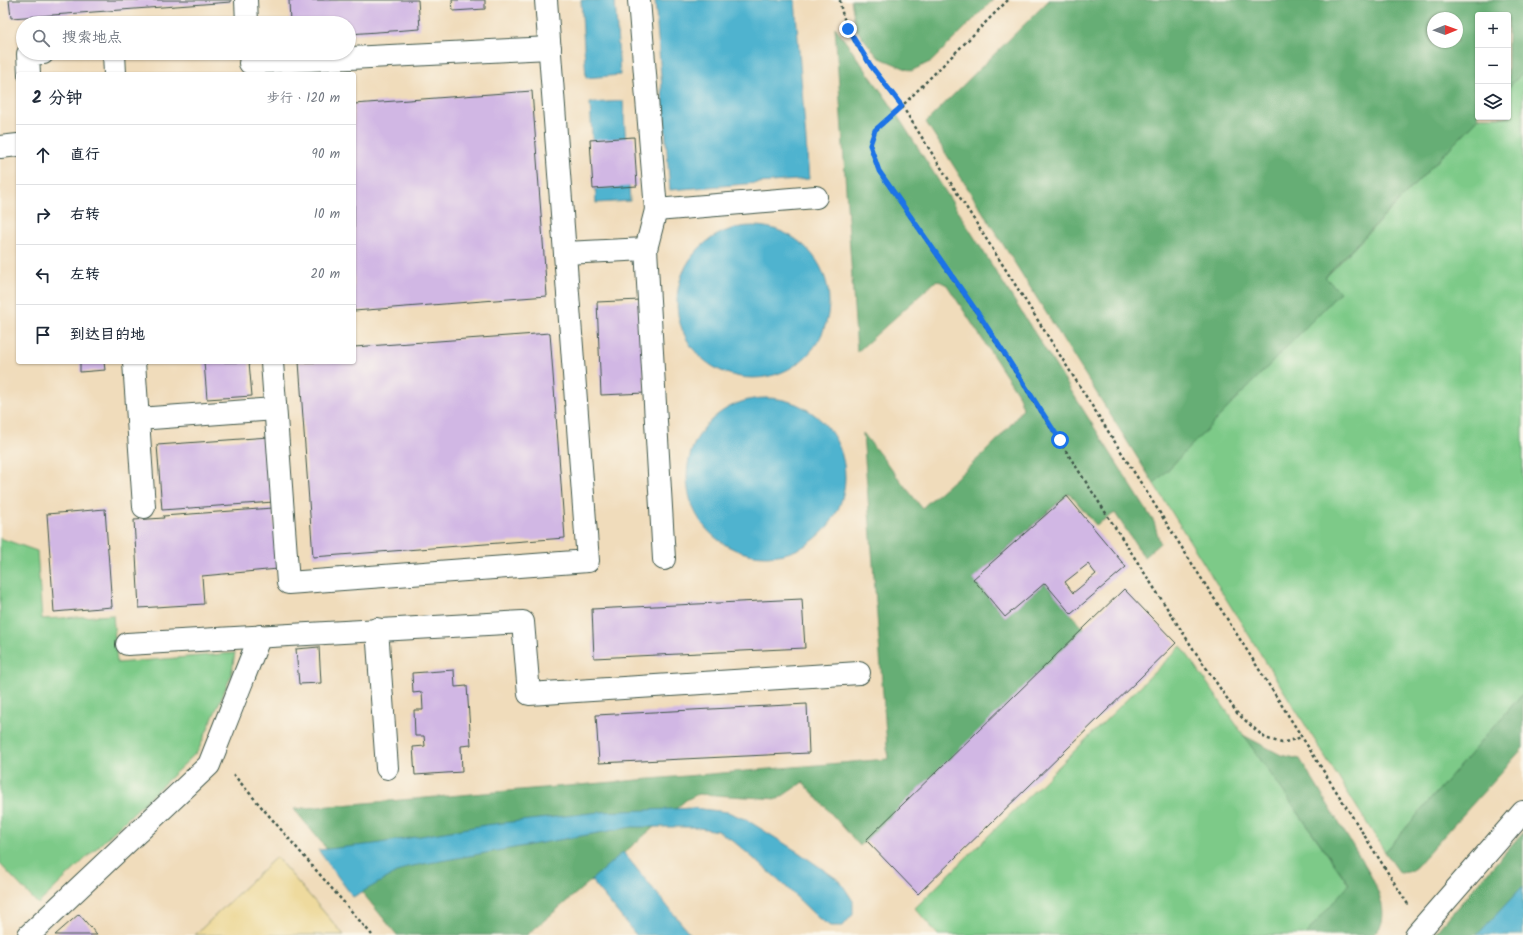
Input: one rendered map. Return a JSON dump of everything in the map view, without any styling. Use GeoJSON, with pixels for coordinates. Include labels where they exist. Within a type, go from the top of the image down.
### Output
{"type":"FeatureCollection","features":[{"type":"Feature","properties":{"kind":"street"},"geometry":{"type":"LineString","coordinates":[[246,0],[247,16]]}},
{"type":"Feature","properties":{"kind":"street"},"geometry":{"type":"LineString","coordinates":[[272,364],[288,583],[588,561],[546,0]]}},
{"type":"Feature","properties":{"kind":"street"},"geometry":{"type":"LineString","coordinates":[[639,0],[656,210],[646,249],[664,559]]}},
{"type":"Feature","properties":{"kind":"street"},"geometry":{"type":"LineString","coordinates":[[356,58],[550,48]]}},
{"type":"Feature","properties":{"kind":"street"},"geometry":{"type":"LineString","coordinates":[[28,60],[29,72]]}},
{"type":"Feature","properties":{"kind":"street"},"geometry":{"type":"LineString","coordinates":[[114,60],[115,72]]}},
{"type":"Feature","properties":{"kind":"street"},"geometry":{"type":"LineString","coordinates":[[250,64],[325,60]]}},
{"type":"Feature","properties":{"kind":"street"},"geometry":{"type":"LineString","coordinates":[[0,147],[16,145]]}},
{"type":"Feature","properties":{"kind":"street"},"geometry":{"type":"LineString","coordinates":[[656,210],[816,197]]}},
{"type":"Feature","properties":{"kind":"street"},"geometry":{"type":"LineString","coordinates":[[565,253],[646,249]]}},
{"type":"Feature","properties":{"kind":"street"},"geometry":{"type":"LineString","coordinates":[[134,364],[144,507]]}},
{"type":"Feature","properties":{"kind":"street"},"geometry":{"type":"LineString","coordinates":[[138,419],[275,409]]}},
{"type":"Feature","properties":{"kind":"street"},"geometry":{"type":"LineString","coordinates":[[127,644],[523,622],[528,694],[859,673]]}},
{"type":"Feature","properties":{"kind":"street"},"geometry":{"type":"LineString","coordinates":[[377,629],[387,768]]}},
{"type":"Feature","properties":{"kind":"street"},"geometry":{"type":"LineString","coordinates":[[29,935],[209,765],[260,636]]}},
{"type":"Feature","properties":{"kind":"street"},"geometry":{"type":"LineString","coordinates":[[1419,931],[1523,812]]}},
{"type":"Feature","properties":{"kind":"path"},"geometry":{"type":"LineString","coordinates":[[840,0],[848,29],[871,66],[902,106],[1302,737],[1419,931]]}},
{"type":"Feature","properties":{"kind":"path"},"geometry":{"type":"LineString","coordinates":[[1008,0],[902,106],[875,130],[870,145],[879,171],[982,319],[1194,650],[1237,713],[1265,738],[1282,743],[1302,737]]}},
{"type":"Feature","properties":{"kind":"path"},"geometry":{"type":"LineString","coordinates":[[215,752],[372,935]]}},
{"type":"Feature","properties":{"kind":"green space"},"geometry":{"type":"Polygon","coordinates":[[[851,0],[993,0],[932,61],[911,71],[878,57],[856,29],[851,0]]]}},
{"type":"Feature","properties":{"kind":"green space"},"geometry":{"type":"Polygon","coordinates":[[[1049,0],[1523,0],[1523,72],[1511,85],[1511,12],[1475,12],[1475,120],[1477,120],[1325,277],[1340,292],[1154,484],[926,122],[1049,0]]]}},
{"type":"Feature","properties":{"kind":"green space"},"geometry":{"type":"Polygon","coordinates":[[[835,27],[888,101],[1154,522],[1160,543],[1144,557],[1115,513],[1096,525],[1069,493],[973,579],[1005,617],[1045,583],[1084,629],[860,846],[803,782],[778,799],[698,794],[686,800],[527,935],[397,935],[294,809],[888,759],[863,433],[922,508],[989,448],[1002,435],[1023,408],[1018,394],[947,285],[937,280],[857,352],[835,27]]]}},
{"type":"Feature","properties":{"kind":"green space"},"geometry":{"type":"Polygon","coordinates":[[[1523,72],[1523,693],[1385,852],[1154,484],[1340,292],[1325,278],[1477,120],[1511,120],[1511,85],[1523,72]]]}},
{"type":"Feature","properties":{"kind":"green space"},"geometry":{"type":"Polygon","coordinates":[[[0,538],[37,551],[42,619],[113,615],[117,663],[235,653],[231,676],[198,751],[38,904],[0,864],[0,538]]]}},
{"type":"Feature","properties":{"kind":"green space"},"geometry":{"type":"Polygon","coordinates":[[[1181,646],[1349,885],[1305,935],[938,935],[915,908],[1181,646]]]}},
{"type":"Feature","properties":{"kind":"green space"},"geometry":{"type":"Polygon","coordinates":[[[1523,693],[1523,748],[1415,868],[1408,872],[1400,873],[1385,852],[1523,693]]]}},
{"type":"Feature","properties":{"kind":"green space"},"geometry":{"type":"Polygon","coordinates":[[[1243,735],[1281,755],[1300,759],[1376,886],[1382,906],[1383,919],[1379,929],[1373,935],[1305,935],[1349,884],[1243,735]]]}},
{"type":"Feature","properties":{"kind":"green space"},"geometry":{"type":"Polygon","coordinates":[[[1523,832],[1523,889],[1478,935],[1433,935],[1523,832]]]}},
{"type":"Feature","properties":{"kind":"sand"},"geometry":{"type":"Polygon","coordinates":[[[276,857],[344,935],[195,935],[276,857]]]}},
{"type":"Feature","properties":{"kind":"water"},"geometry":{"type":"Polygon","coordinates":[[[581,0],[615,0],[620,75],[586,78],[581,0]]]}},
{"type":"Feature","properties":{"kind":"water"},"geometry":{"type":"Polygon","coordinates":[[[655,0],[795,0],[809,179],[670,190],[655,0]]]}},
{"type":"Feature","properties":{"kind":"water"},"geometry":{"type":"Polygon","coordinates":[[[623,101],[630,201],[596,203],[590,103],[623,101]]]}},
{"type":"Feature","properties":{"kind":"water"},"geometry":{"type":"Polygon","coordinates":[[[746,226],[760,226],[775,229],[789,235],[807,248],[820,266],[826,280],[829,302],[826,324],[820,338],[807,356],[789,369],[775,375],[760,378],[746,378],[731,375],[717,369],[705,361],[694,350],[686,338],[680,324],[677,309],[677,295],[680,280],[686,266],[694,254],[705,243],[717,235],[731,229],[746,226]]]}},
{"type":"Feature","properties":{"kind":"water"},"geometry":{"type":"Polygon","coordinates":[[[758,398],[774,398],[789,401],[803,407],[822,421],[832,433],[842,454],[845,477],[842,500],[832,521],[822,533],[810,543],[789,553],[774,556],[758,556],[743,553],[722,543],[710,533],[700,521],[690,500],[687,485],[687,469],[690,454],[700,433],[710,421],[722,411],[743,401],[758,398]]]}},
{"type":"Feature","properties":{"kind":"water"},"geometry":{"type":"Polygon","coordinates":[[[693,808],[728,812],[747,820],[798,852],[840,881],[853,901],[853,914],[843,926],[830,926],[817,917],[780,881],[732,840],[718,831],[693,827],[632,827],[407,867],[353,897],[318,850],[374,844],[485,825],[599,812],[693,808]]]}},
{"type":"Feature","properties":{"kind":"water"},"geometry":{"type":"Polygon","coordinates":[[[623,852],[691,935],[636,935],[591,880],[623,852]]]}},
{"type":"Feature","properties":{"kind":"water"},"geometry":{"type":"Polygon","coordinates":[[[1523,886],[1523,935],[1477,935],[1523,886]]]}},
{"type":"Feature","properties":{"kind":"building"},"geometry":{"type":"Polygon","coordinates":[[[9,0],[231,0],[231,2],[38,16],[16,16],[16,18],[11,18],[9,0]]]}},
{"type":"Feature","properties":{"kind":"building"},"geometry":{"type":"Polygon","coordinates":[[[289,0],[418,0],[420,29],[356,34],[356,16],[290,16],[289,0]]]}},
{"type":"Feature","properties":{"kind":"building"},"geometry":{"type":"Polygon","coordinates":[[[452,0],[485,0],[485,9],[453,11],[452,0]]]}},
{"type":"Feature","properties":{"kind":"building"},"geometry":{"type":"Polygon","coordinates":[[[532,91],[547,296],[356,311],[356,104],[532,91]]]}},
{"type":"Feature","properties":{"kind":"building"},"geometry":{"type":"Polygon","coordinates":[[[634,137],[637,186],[593,189],[590,140],[634,137]]]}},
{"type":"Feature","properties":{"kind":"building"},"geometry":{"type":"Polygon","coordinates":[[[640,300],[645,393],[601,395],[597,302],[640,300]]]}},
{"type":"Feature","properties":{"kind":"building"},"geometry":{"type":"Polygon","coordinates":[[[550,333],[565,538],[313,557],[299,364],[356,364],[356,347],[550,333]]]}},
{"type":"Feature","properties":{"kind":"building"},"geometry":{"type":"Polygon","coordinates":[[[80,364],[104,364],[105,370],[80,372],[80,364]]]}},
{"type":"Feature","properties":{"kind":"building"},"geometry":{"type":"Polygon","coordinates":[[[204,364],[249,364],[252,396],[207,399],[204,364]]]}},
{"type":"Feature","properties":{"kind":"building"},"geometry":{"type":"Polygon","coordinates":[[[269,437],[274,502],[162,510],[157,445],[269,437]]]}},
{"type":"Feature","properties":{"kind":"building"},"geometry":{"type":"Polygon","coordinates":[[[1067,496],[1126,567],[1071,614],[1045,583],[1005,617],[973,579],[1067,496]],[[1088,564],[1065,582],[1073,593],[1096,574],[1088,564]]]}},
{"type":"Feature","properties":{"kind":"building"},"geometry":{"type":"Polygon","coordinates":[[[273,508],[278,569],[202,576],[204,604],[139,608],[134,520],[164,518],[163,516],[273,508]]]}},
{"type":"Feature","properties":{"kind":"building"},"geometry":{"type":"Polygon","coordinates":[[[105,509],[112,607],[54,612],[47,514],[105,509]]]}},
{"type":"Feature","properties":{"kind":"building"},"geometry":{"type":"Polygon","coordinates":[[[1124,589],[1176,643],[918,894],[866,840],[1124,589]]]}},
{"type":"Feature","properties":{"kind":"building"},"geometry":{"type":"Polygon","coordinates":[[[802,599],[805,648],[594,658],[592,609],[802,599]]]}},
{"type":"Feature","properties":{"kind":"building"},"geometry":{"type":"Polygon","coordinates":[[[319,647],[321,683],[299,684],[296,649],[319,647]]]}},
{"type":"Feature","properties":{"kind":"building"},"geometry":{"type":"Polygon","coordinates":[[[454,670],[455,687],[467,686],[471,745],[461,746],[462,772],[415,775],[413,747],[425,746],[424,736],[415,736],[414,710],[423,710],[422,692],[413,693],[412,673],[454,670]]]}},
{"type":"Feature","properties":{"kind":"building"},"geometry":{"type":"Polygon","coordinates":[[[807,704],[809,753],[599,763],[596,715],[807,704]]]}},
{"type":"Feature","properties":{"kind":"building"},"geometry":{"type":"Polygon","coordinates":[[[79,914],[97,935],[55,935],[79,914]]]}},
{"type":"Feature","properties":{"kind":"route"},"geometry":{"type":"LineString","coordinates":[[848,29],[871,66],[902,106],[875,130],[870,145],[879,171],[982,319],[1060,440]]}}]}
